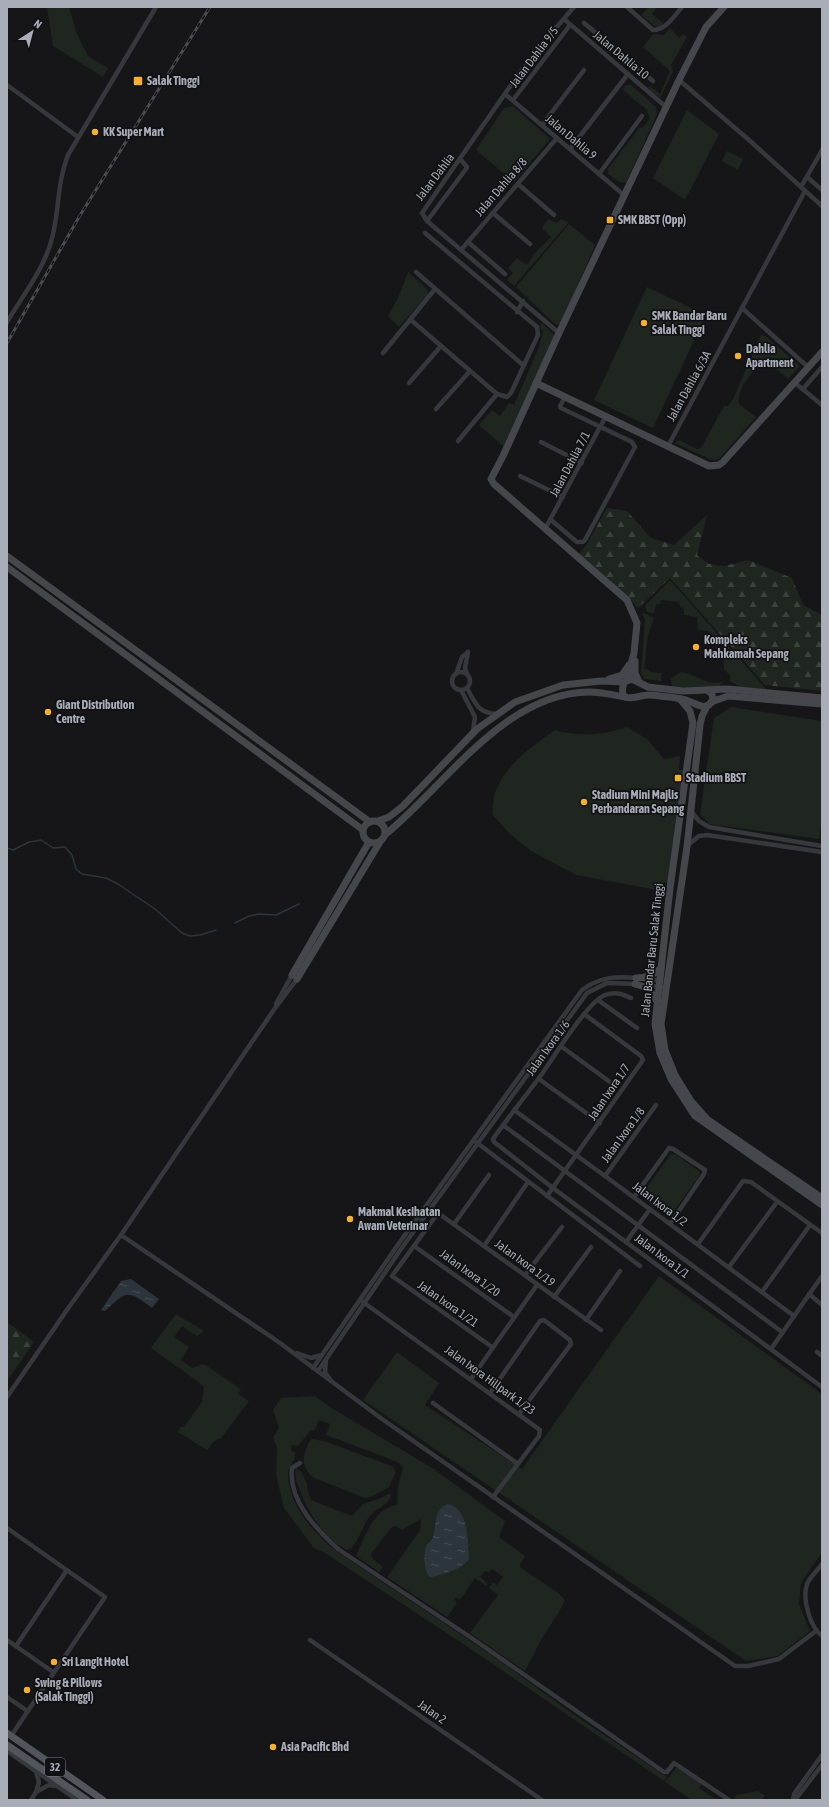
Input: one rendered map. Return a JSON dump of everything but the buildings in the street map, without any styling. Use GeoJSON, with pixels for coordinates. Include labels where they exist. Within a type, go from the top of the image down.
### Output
{"type":"FeatureCollection","features":[{"type":"Feature","properties":{"kind":"main road","name":"32"},"geometry":{"type":"LineString","coordinates":[[9,1734],[103,1800]]}},
{"type":"Feature","properties":{"kind":"main road","name":"32"},"geometry":{"type":"LineString","coordinates":[[7,1745],[87,1800]]}},
{"type":"Feature","properties":{"kind":"street"},"geometry":{"type":"LineString","coordinates":[[7,322],[49,248],[63,166],[78,137],[156,7]]}},
{"type":"Feature","properties":{"kind":"street","name":"Jalan Dahlia"},"geometry":{"type":"LineString","coordinates":[[559,333],[461,250],[422,214],[423,209],[460,160],[535,53],[574,7]]}},
{"type":"Feature","properties":{"kind":"street"},"geometry":{"type":"LineString","coordinates":[[627,7],[653,30],[659,30],[664,27],[682,7]]}},
{"type":"Feature","properties":{"kind":"street"},"geometry":{"type":"LineString","coordinates":[[625,697],[623,692],[634,653],[637,623],[627,600],[494,484],[491,479],[666,106],[706,27],[724,7]]}},
{"type":"Feature","properties":{"kind":"street","name":"Jalan Dahlia 10"},"geometry":{"type":"LineString","coordinates":[[564,19],[666,106]]}},
{"type":"Feature","properties":{"kind":"street"},"geometry":{"type":"LineString","coordinates":[[584,23],[651,80],[643,87]]}},
{"type":"Feature","properties":{"kind":"street","name":"Jalan Dahlia 9/5"},"geometry":{"type":"LineString","coordinates":[[513,100],[570,25]]}},
{"type":"Feature","properties":{"kind":"street"},"geometry":{"type":"LineString","coordinates":[[591,43],[599,35]]}},
{"type":"Feature","properties":{"kind":"street"},"geometry":{"type":"LineString","coordinates":[[542,125],[584,70]]}},
{"type":"Feature","properties":{"kind":"street"},"geometry":{"type":"LineString","coordinates":[[570,149],[628,74]]}},
{"type":"Feature","properties":{"kind":"street"},"geometry":{"type":"LineString","coordinates":[[679,80],[822,206]]}},
{"type":"Feature","properties":{"kind":"street"},"geometry":{"type":"LineString","coordinates":[[7,85],[78,137]]}},
{"type":"Feature","properties":{"kind":"street","name":"Jalan Dahlia 9"},"geometry":{"type":"LineString","coordinates":[[505,94],[625,196]]}},
{"type":"Feature","properties":{"kind":"street"},"geometry":{"type":"LineString","coordinates":[[599,174],[642,116]]}},
{"type":"Feature","properties":{"kind":"street","name":"Jalan Dahlia 8/8"},"geometry":{"type":"LineString","coordinates":[[461,250],[557,138]]}},
{"type":"Feature","properties":{"kind":"street"},"geometry":{"type":"LineString","coordinates":[[801,187],[822,150]]}},
{"type":"Feature","properties":{"kind":"street"},"geometry":{"type":"LineString","coordinates":[[428,221],[466,170],[466,164],[460,160]]}},
{"type":"Feature","properties":{"kind":"street"},"geometry":{"type":"LineString","coordinates":[[807,177],[822,190]]}},
{"type":"Feature","properties":{"kind":"street"},"geometry":{"type":"LineString","coordinates":[[518,184],[554,215]]}},
{"type":"Feature","properties":{"kind":"street","name":"Jalan Dahlia 6/3A"},"geometry":{"type":"LineString","coordinates":[[668,446],[806,191]]}},
{"type":"Feature","properties":{"kind":"street"},"geometry":{"type":"LineString","coordinates":[[493,213],[530,244]]}},
{"type":"Feature","properties":{"kind":"street"},"geometry":{"type":"LineString","coordinates":[[411,320],[498,394],[507,397],[538,331],[425,233]]}},
{"type":"Feature","properties":{"kind":"street"},"geometry":{"type":"LineString","coordinates":[[468,242],[504,273],[496,279]]}},
{"type":"Feature","properties":{"kind":"street"},"geometry":{"type":"LineString","coordinates":[[416,272],[523,365]]}},
{"type":"Feature","properties":{"kind":"street"},"geometry":{"type":"LineString","coordinates":[[383,353],[435,289]]}},
{"type":"Feature","properties":{"kind":"street"},"geometry":{"type":"LineString","coordinates":[[517,312],[522,301]]}},
{"type":"Feature","properties":{"kind":"street"},"geometry":{"type":"LineString","coordinates":[[742,308],[808,367]]}},
{"type":"Feature","properties":{"kind":"street"},"geometry":{"type":"LineString","coordinates":[[409,383],[441,346]]}},
{"type":"Feature","properties":{"kind":"street"},"geometry":{"type":"LineString","coordinates":[[536,383],[709,466],[719,465],[822,352]]}},
{"type":"Feature","properties":{"kind":"street"},"geometry":{"type":"LineString","coordinates":[[803,389],[822,367]]}},
{"type":"Feature","properties":{"kind":"street"},"geometry":{"type":"LineString","coordinates":[[436,409],[470,371]]}},
{"type":"Feature","properties":{"kind":"street"},"geometry":{"type":"LineString","coordinates":[[795,382],[822,405]]}},
{"type":"Feature","properties":{"kind":"street"},"geometry":{"type":"LineString","coordinates":[[458,441],[498,394]]}},
{"type":"Feature","properties":{"kind":"street"},"geometry":{"type":"LineString","coordinates":[[551,520],[577,542],[583,542],[588,536],[635,447],[632,442],[561,408],[560,406],[565,397]]}},
{"type":"Feature","properties":{"kind":"street","name":"Jalan Dahlia 7/1"},"geometry":{"type":"LineString","coordinates":[[545,528],[563,498],[606,416]]}},
{"type":"Feature","properties":{"kind":"street"},"geometry":{"type":"LineString","coordinates":[[542,442],[582,463]]}},
{"type":"Feature","properties":{"kind":"street"},"geometry":{"type":"LineString","coordinates":[[520,476],[563,498]]}},
{"type":"Feature","properties":{"kind":"street"},"geometry":{"type":"LineString","coordinates":[[7,556],[374,822],[384,826],[386,834]]}},
{"type":"Feature","properties":{"kind":"street"},"geometry":{"type":"LineString","coordinates":[[7,567],[363,830],[364,837],[369,842],[380,842]]}},
{"type":"Feature","properties":{"kind":"street"},"geometry":{"type":"LineString","coordinates":[[461,690],[467,688],[470,682],[465,668],[468,652],[462,657],[456,674],[452,679],[453,685],[457,689],[461,690],[476,717],[473,733]]}},
{"type":"Feature","properties":{"kind":"street"},"geometry":{"type":"LineString","coordinates":[[634,653],[635,673],[639,682]]}},
{"type":"Feature","properties":{"kind":"street"},"geometry":{"type":"LineString","coordinates":[[601,681],[622,675],[632,662]]}},
{"type":"Feature","properties":{"kind":"street"},"geometry":{"type":"LineString","coordinates":[[456,674],[461,672],[467,674]]}},
{"type":"Feature","properties":{"kind":"street"},"geometry":{"type":"LineString","coordinates":[[363,830],[374,822],[389,816],[402,806],[473,733],[498,714],[515,702],[563,685],[601,681],[625,681],[639,682],[648,687],[683,691],[728,689],[794,694],[822,698]]}},
{"type":"Feature","properties":{"kind":"street"},"geometry":{"type":"LineString","coordinates":[[467,688],[479,708],[488,713],[498,714]]}},
{"type":"Feature","properties":{"kind":"street"},"geometry":{"type":"LineString","coordinates":[[707,690],[712,694],[709,704]]}},
{"type":"Feature","properties":{"kind":"street"},"geometry":{"type":"LineString","coordinates":[[7,1397],[68,1307],[121,1235],[273,1011],[380,842],[386,834],[480,744],[506,723],[527,709],[560,696],[574,693],[602,692],[634,699],[648,695],[680,699],[699,706],[709,704],[728,696],[822,704]]}},
{"type":"Feature","properties":{"kind":"street","name":"Jalan Bandar Baru Salak Tinggi"},"geometry":{"type":"LineString","coordinates":[[680,699],[690,711],[693,724],[670,888],[657,1001],[655,1024],[660,1053],[671,1079],[695,1116],[822,1205]]}},
{"type":"Feature","properties":{"kind":"street","name":"Jalan Bandar Baru Salak Tinggi"},"geometry":{"type":"LineString","coordinates":[[709,704],[702,716],[700,725],[687,847],[661,1024],[665,1050],[675,1075],[691,1101],[708,1120],[822,1198]]}},
{"type":"Feature","properties":{"kind":"street"},"geometry":{"type":"LineString","coordinates":[[690,809],[699,821],[709,827],[822,846]]}},
{"type":"Feature","properties":{"kind":"street"},"geometry":{"type":"LineString","coordinates":[[687,847],[699,836],[707,835],[822,852]]}},
{"type":"Feature","properties":{"kind":"street"},"geometry":{"type":"LineString","coordinates":[[295,977],[369,842]]}},
{"type":"Feature","properties":{"kind":"street"},"geometry":{"type":"LineString","coordinates":[[670,888],[681,890]]}},
{"type":"Feature","properties":{"kind":"street"},"geometry":{"type":"LineString","coordinates":[[475,1142],[587,993],[607,983],[636,981],[646,978],[657,973],[661,968]]}},
{"type":"Feature","properties":{"kind":"street"},"geometry":{"type":"LineString","coordinates":[[313,1368],[324,1356],[582,990],[603,978],[615,976],[636,981],[667,985]]}},
{"type":"Feature","properties":{"kind":"street"},"geometry":{"type":"LineString","coordinates":[[615,976],[616,982]]}},
{"type":"Feature","properties":{"kind":"street"},"geometry":{"type":"LineString","coordinates":[[636,981],[648,988],[657,1001]]}},
{"type":"Feature","properties":{"kind":"street","name":"Jalan Ixora 1/6"},"geometry":{"type":"LineString","coordinates":[[493,1139],[562,1047],[584,1014],[605,995],[616,993],[631,998]]}},
{"type":"Feature","properties":{"kind":"street"},"geometry":{"type":"LineString","coordinates":[[598,1000],[636,1028]]}},
{"type":"Feature","properties":{"kind":"street","name":"Jalan Ixora 1/7"},"geometry":{"type":"LineString","coordinates":[[547,1196],[600,1123],[642,1058],[584,1014]]}},
{"type":"Feature","properties":{"kind":"street"},"geometry":{"type":"LineString","coordinates":[[562,1047],[610,1082]]}},
{"type":"Feature","properties":{"kind":"street"},"geometry":{"type":"LineString","coordinates":[[539,1078],[600,1123]]}},
{"type":"Feature","properties":{"kind":"street","name":"Jalan Ixora 1/8"},"geometry":{"type":"LineString","coordinates":[[605,1176],[656,1105]]}},
{"type":"Feature","properties":{"kind":"street","name":"Jalan Ixora 1/2"},"geometry":{"type":"LineString","coordinates":[[514,1110],[794,1316]]}},
{"type":"Feature","properties":{"kind":"street"},"geometry":{"type":"LineString","coordinates":[[503,1125],[782,1332]]}},
{"type":"Feature","properties":{"kind":"street","name":"Jalan Ixora 1/1"},"geometry":{"type":"LineString","coordinates":[[493,1139],[495,1144],[553,1188],[822,1387]]}},
{"type":"Feature","properties":{"kind":"street"},"geometry":{"type":"LineString","coordinates":[[475,1142],[640,1266]]}},
{"type":"Feature","properties":{"kind":"street"},"geometry":{"type":"LineString","coordinates":[[634,1197],[669,1148],[673,1149],[704,1170],[704,1174],[670,1224]]}},
{"type":"Feature","properties":{"kind":"street"},"geometry":{"type":"LineString","coordinates":[[454,1224],[489,1175]]}},
{"type":"Feature","properties":{"kind":"street"},"geometry":{"type":"LineString","coordinates":[[698,1244],[743,1181],[751,1182],[822,1233]]}},
{"type":"Feature","properties":{"kind":"street"},"geometry":{"type":"LineString","coordinates":[[484,1246],[528,1182]]}},
{"type":"Feature","properties":{"kind":"street"},"geometry":{"type":"LineString","coordinates":[[729,1267],[777,1202]]}},
{"type":"Feature","properties":{"kind":"street"},"geometry":{"type":"LineString","coordinates":[[626,1242],[650,1209]]}},
{"type":"Feature","properties":{"kind":"street","name":"Jalan Ixora 1/19"},"geometry":{"type":"LineString","coordinates":[[414,1246],[438,1213],[600,1330]]}},
{"type":"Feature","properties":{"kind":"street"},"geometry":{"type":"LineString","coordinates":[[762,1292],[810,1225]]}},
{"type":"Feature","properties":{"kind":"street"},"geometry":{"type":"LineString","coordinates":[[525,1275],[562,1227]]}},
{"type":"Feature","properties":{"kind":"street"},"geometry":{"type":"LineString","coordinates":[[121,1235],[291,1352],[493,1497],[735,1666],[748,1666],[779,1659],[816,1631]]}},
{"type":"Feature","properties":{"kind":"street","name":"Jalan Ixora 1/21"},"geometry":{"type":"LineString","coordinates":[[414,1246],[392,1276],[492,1347]]}},
{"type":"Feature","properties":{"kind":"street","name":"Jalan Ixora 1/20"},"geometry":{"type":"LineString","coordinates":[[414,1246],[514,1317]]}},
{"type":"Feature","properties":{"kind":"street"},"geometry":{"type":"LineString","coordinates":[[554,1297],[591,1247]]}},
{"type":"Feature","properties":{"kind":"street"},"geometry":{"type":"LineString","coordinates":[[586,1320],[620,1271]]}},
{"type":"Feature","properties":{"kind":"street"},"geometry":{"type":"LineString","coordinates":[[771,1349],[822,1276]]}},
{"type":"Feature","properties":{"kind":"street"},"geometry":{"type":"LineString","coordinates":[[471,1379],[492,1347],[537,1285]]}},
{"type":"Feature","properties":{"kind":"street"},"geometry":{"type":"LineString","coordinates":[[809,1294],[821,1304]]}},
{"type":"Feature","properties":{"kind":"street","name":"Jalan Ixora Hillpark 1/23"},"geometry":{"type":"LineString","coordinates":[[362,1301],[538,1427],[540,1433],[493,1497]]}},
{"type":"Feature","properties":{"kind":"street"},"geometry":{"type":"LineString","coordinates":[[490,1392],[540,1321],[544,1320],[570,1340],[570,1344],[519,1414]]}},
{"type":"Feature","properties":{"kind":"street"},"geometry":{"type":"LineString","coordinates":[[291,1352],[311,1358],[324,1356]]}},
{"type":"Feature","properties":{"kind":"street"},"geometry":{"type":"LineString","coordinates":[[817,1352],[822,1356]]}},
{"type":"Feature","properties":{"kind":"street"},"geometry":{"type":"LineString","coordinates":[[318,1371],[324,1356]]}},
{"type":"Feature","properties":{"kind":"street"},"geometry":{"type":"LineString","coordinates":[[324,1356],[326,1372],[335,1385]]}},
{"type":"Feature","properties":{"kind":"street"},"geometry":{"type":"LineString","coordinates":[[433,1403],[518,1464]]}},
{"type":"Feature","properties":{"kind":"street"},"geometry":{"type":"LineString","coordinates":[[300,1463],[292,1468],[296,1492],[304,1510],[320,1532],[338,1549],[473,1639],[664,1772],[667,1772],[674,1763],[729,1800]]}},
{"type":"Feature","properties":{"kind":"street"},"geometry":{"type":"LineString","coordinates":[[7,1528],[105,1597],[9,1734]]}},
{"type":"Feature","properties":{"kind":"street"},"geometry":{"type":"LineString","coordinates":[[822,1564],[807,1584],[807,1609],[816,1631],[822,1636]]}},
{"type":"Feature","properties":{"kind":"street"},"geometry":{"type":"LineString","coordinates":[[16,1646],[67,1570]]}},
{"type":"Feature","properties":{"kind":"street"},"geometry":{"type":"LineString","coordinates":[[7,1640],[53,1672]]}},
{"type":"Feature","properties":{"kind":"street","name":"Jalan 2"},"geometry":{"type":"LineString","coordinates":[[310,1640],[542,1800]]}},
{"type":"Feature","properties":{"kind":"street"},"geometry":{"type":"LineString","coordinates":[[7,1697],[26,1710]]}},
{"type":"Feature","properties":{"kind":"street"},"geometry":{"type":"LineString","coordinates":[[7,1751],[77,1800]]}},
{"type":"Feature","properties":{"kind":"street"},"geometry":{"type":"LineString","coordinates":[[794,1800],[794,1794],[822,1755]]}},
{"type":"Feature","properties":{"kind":"street"},"geometry":{"type":"LineString","coordinates":[[794,1800],[822,1765]]}},
{"type":"Feature","properties":{"kind":"street"},"geometry":{"type":"LineString","coordinates":[[31,1800],[36,1792],[39,1782],[35,1772]]}},
{"type":"Feature","properties":{"kind":"street"},"geometry":{"type":"LineString","coordinates":[[36,1792],[49,1785],[57,1786]]}},
{"type":"Feature","properties":{"kind":"green space"},"geometry":{"type":"Polygon","coordinates":[[[47,7],[69,7],[77,34],[88,56],[108,68],[103,77],[53,46],[47,7]]]}},
{"type":"Feature","properties":{"kind":"green space"},"geometry":{"type":"Polygon","coordinates":[[[649,7],[657,7],[652,14],[663,23],[660,27],[656,27],[641,15],[649,7]]]}},
{"type":"Feature","properties":{"kind":"green space"},"geometry":{"type":"Polygon","coordinates":[[[670,28],[679,38],[683,34],[687,37],[671,65],[673,72],[660,98],[648,88],[650,86],[660,94],[670,71],[643,47],[653,34],[664,35],[670,28]]]}},
{"type":"Feature","properties":{"kind":"green space"},"geometry":{"type":"Polygon","coordinates":[[[626,85],[631,85],[656,107],[657,114],[626,183],[619,182],[608,174],[608,169],[640,127],[642,128],[650,119],[647,110],[623,90],[626,85]]]}},
{"type":"Feature","properties":{"kind":"green space"},"geometry":{"type":"Polygon","coordinates":[[[513,106],[550,139],[514,182],[476,150],[504,108],[513,106]]]}},
{"type":"Feature","properties":{"kind":"green space"},"geometry":{"type":"Polygon","coordinates":[[[687,110],[719,134],[685,200],[653,178],[687,110]]]}},
{"type":"Feature","properties":{"kind":"green space"},"geometry":{"type":"Polygon","coordinates":[[[727,151],[743,159],[738,170],[722,161],[727,151]]]}},
{"type":"Feature","properties":{"kind":"green space"},"geometry":{"type":"Polygon","coordinates":[[[548,219],[557,223],[561,219],[569,222],[514,286],[507,280],[513,273],[508,268],[517,258],[527,265],[533,257],[532,256],[551,237],[542,228],[548,219]]]}},
{"type":"Feature","properties":{"kind":"green space"},"geometry":{"type":"Polygon","coordinates":[[[569,224],[595,245],[561,324],[555,324],[516,287],[569,224]]]}},
{"type":"Feature","properties":{"kind":"green space"},"geometry":{"type":"Polygon","coordinates":[[[408,272],[427,289],[428,294],[399,327],[388,316],[398,298],[408,272]]]}},
{"type":"Feature","properties":{"kind":"green space"},"geometry":{"type":"Polygon","coordinates":[[[647,287],[706,315],[653,428],[594,400],[647,287]]]}},
{"type":"Feature","properties":{"kind":"green space"},"geometry":{"type":"Polygon","coordinates":[[[542,323],[555,336],[504,447],[479,425],[492,410],[500,416],[509,403],[514,405],[539,347],[543,331],[539,327],[542,323]]]}},
{"type":"Feature","properties":{"kind":"green space"},"geometry":{"type":"Polygon","coordinates":[[[761,335],[765,336],[800,366],[788,379],[772,365],[766,365],[761,361],[746,381],[740,392],[739,398],[739,404],[756,417],[719,459],[712,460],[675,443],[679,440],[697,449],[701,448],[724,406],[728,406],[733,399],[761,335]]]}},
{"type":"Feature","properties":{"kind":"green space"},"geometry":{"type":"Polygon","coordinates":[[[607,508],[627,511],[651,538],[674,545],[707,515],[697,555],[709,564],[725,566],[748,560],[792,578],[803,605],[822,615],[822,691],[765,685],[670,578],[638,608],[630,599],[578,555],[587,544],[607,508]]]}},
{"type":"Feature","properties":{"kind":"green space"},"geometry":{"type":"Polygon","coordinates":[[[670,580],[768,691],[742,688],[730,681],[730,675],[724,670],[723,645],[708,631],[698,630],[697,617],[684,615],[684,609],[680,607],[679,602],[661,600],[660,604],[656,604],[654,613],[647,612],[645,606],[670,580]]]}},
{"type":"Feature","properties":{"kind":"green space"},"geometry":{"type":"Polygon","coordinates":[[[644,613],[654,618],[648,635],[644,669],[649,670],[650,672],[662,673],[661,681],[645,679],[641,674],[645,619],[642,614],[644,613]]]}},
{"type":"Feature","properties":{"kind":"green space"},"geometry":{"type":"Polygon","coordinates":[[[681,672],[708,682],[719,683],[724,681],[719,686],[672,688],[671,679],[681,672]]]}},
{"type":"Feature","properties":{"kind":"green space"},"geometry":{"type":"Polygon","coordinates":[[[731,707],[822,721],[822,822],[819,839],[709,824],[700,814],[714,718],[731,707]]]}},
{"type":"Feature","properties":{"kind":"green space","name":"Stadium Mini Majlis Perbandaran Sepang"},"geometry":{"type":"Polygon","coordinates":[[[627,727],[647,739],[664,759],[680,756],[679,770],[684,770],[668,883],[664,882],[662,891],[576,875],[531,851],[510,834],[492,814],[495,793],[507,771],[521,756],[555,730],[573,734],[591,734],[609,732],[627,727]]]}},
{"type":"Feature","properties":{"kind":"green space"},"geometry":{"type":"Polygon","coordinates":[[[671,1154],[675,1154],[699,1171],[700,1175],[671,1215],[666,1215],[650,1204],[655,1197],[645,1190],[671,1154]]]}},
{"type":"Feature","properties":{"kind":"green space"},"geometry":{"type":"Polygon","coordinates":[[[659,1276],[822,1394],[822,1552],[801,1583],[799,1604],[810,1631],[778,1656],[746,1661],[363,1400],[397,1352],[439,1383],[425,1405],[522,1469],[659,1276]]]}},
{"type":"Feature","properties":{"kind":"green space"},"geometry":{"type":"Polygon","coordinates":[[[176,1314],[204,1331],[197,1336],[182,1326],[174,1337],[189,1347],[181,1360],[192,1368],[204,1364],[241,1389],[238,1394],[249,1401],[221,1438],[213,1442],[207,1450],[178,1432],[181,1427],[184,1427],[202,1402],[204,1386],[151,1348],[176,1314]]]}},
{"type":"Feature","properties":{"kind":"green space"},"geometry":{"type":"Polygon","coordinates":[[[7,1322],[34,1342],[7,1381],[7,1322]]]}},
{"type":"Feature","properties":{"kind":"green space"},"geometry":{"type":"Polygon","coordinates":[[[315,1396],[330,1407],[434,1469],[505,1521],[499,1537],[525,1556],[520,1567],[557,1592],[565,1600],[542,1638],[525,1671],[470,1633],[498,1595],[489,1588],[493,1582],[497,1585],[503,1577],[492,1569],[489,1572],[485,1571],[480,1577],[488,1584],[486,1586],[475,1578],[460,1600],[456,1597],[454,1600],[457,1603],[447,1617],[387,1577],[420,1530],[421,1519],[402,1530],[396,1526],[392,1527],[371,1554],[373,1559],[383,1567],[379,1572],[356,1556],[371,1524],[376,1517],[389,1507],[397,1505],[398,1486],[403,1468],[399,1463],[390,1459],[326,1435],[330,1424],[319,1420],[314,1431],[311,1430],[298,1446],[292,1445],[291,1450],[295,1453],[295,1456],[288,1472],[293,1497],[297,1507],[309,1525],[332,1548],[503,1663],[570,1712],[667,1777],[664,1781],[471,1649],[325,1553],[314,1548],[284,1508],[276,1475],[277,1448],[273,1437],[279,1428],[273,1410],[281,1398],[315,1396]]]}},
{"type":"Feature","properties":{"kind":"green space"},"geometry":{"type":"Polygon","coordinates":[[[313,1439],[327,1442],[394,1467],[396,1472],[389,1487],[371,1497],[365,1498],[314,1478],[304,1465],[304,1453],[310,1441],[313,1439]]]}},
{"type":"Feature","properties":{"kind":"green space"},"geometry":{"type":"Polygon","coordinates":[[[296,1469],[301,1471],[307,1484],[311,1500],[352,1516],[363,1504],[381,1498],[390,1493],[391,1496],[387,1502],[369,1517],[353,1546],[347,1550],[331,1539],[312,1516],[298,1485],[295,1471],[296,1469]]]}},
{"type":"Feature","properties":{"kind":"green space"},"geometry":{"type":"Polygon","coordinates":[[[677,1767],[702,1784],[699,1788],[717,1800],[692,1800],[665,1782],[677,1767]]]}},
{"type":"Feature","properties":{"kind":"green space"},"geometry":{"type":"Polygon","coordinates":[[[758,1791],[765,1796],[762,1800],[735,1799],[736,1795],[758,1791]]]}},
{"type":"Feature","properties":{"kind":"water"},"geometry":{"type":"Polygon","coordinates":[[[131,1279],[159,1299],[152,1308],[132,1295],[127,1295],[118,1299],[105,1311],[101,1310],[121,1281],[131,1279]]]}},
{"type":"Feature","properties":{"kind":"water"},"geometry":{"type":"Polygon","coordinates":[[[448,1504],[455,1507],[464,1519],[469,1559],[457,1568],[440,1575],[430,1577],[425,1567],[425,1550],[432,1540],[438,1513],[443,1506],[448,1504]]]}},
{"type":"Feature","properties":{"kind":"waterway"},"geometry":{"type":"LineString","coordinates":[[7,848],[13,850],[29,842],[41,840],[53,848],[65,847],[72,855],[76,869],[82,874],[106,878],[118,884],[155,909],[182,933],[190,936],[200,935],[216,930]]}},
{"type":"Feature","properties":{"kind":"waterway"},"geometry":{"type":"LineString","coordinates":[[235,923],[249,916],[259,914],[276,915],[299,904]]}},
{"type":"Feature","properties":{"kind":"railway"},"geometry":{"type":"LineString","coordinates":[[7,343],[79,217],[210,7]]}},
{"type":"Feature","properties":{"kind":"place","name":"Salak Tinggi"},"geometry":{"type":"Point","coordinates":[138,81]}},
{"type":"Feature","properties":{"kind":"place","name":"KK Super Mart"},"geometry":{"type":"Point","coordinates":[95,132]}},
{"type":"Feature","properties":{"kind":"place","name":"SMK BBST (Opp)"},"geometry":{"type":"Point","coordinates":[610,220]}},
{"type":"Feature","properties":{"kind":"place","name":"SMK Bandar Baru Salak Tinggi"},"geometry":{"type":"Point","coordinates":[644,323]}},
{"type":"Feature","properties":{"kind":"place","name":"Dahlia Apartment"},"geometry":{"type":"Point","coordinates":[738,356]}},
{"type":"Feature","properties":{"kind":"place","name":"Kompleks Mahkamah Sepang"},"geometry":{"type":"Point","coordinates":[696,647]}},
{"type":"Feature","properties":{"kind":"place","name":"Giant Distribution Centre"},"geometry":{"type":"Point","coordinates":[48,712]}},
{"type":"Feature","properties":{"kind":"place","name":"Stadium BBST"},"geometry":{"type":"Point","coordinates":[678,778]}},
{"type":"Feature","properties":{"kind":"place","name":"Stadium Mini Majlis Perbandaran Sepang"},"geometry":{"type":"Point","coordinates":[584,802]}},
{"type":"Feature","properties":{"kind":"place","name":"Makmal Kesihatan Awam Veterinar"},"geometry":{"type":"Point","coordinates":[350,1219]}},
{"type":"Feature","properties":{"kind":"place","name":"Sri Langit Hotel"},"geometry":{"type":"Point","coordinates":[54,1662]}},
{"type":"Feature","properties":{"kind":"place","name":"Swing & Pillows (Salak Tinggi)"},"geometry":{"type":"Point","coordinates":[27,1690]}},
{"type":"Feature","properties":{"kind":"place","name":"Asia Pacific Bhd"},"geometry":{"type":"Point","coordinates":[273,1747]}}]}
